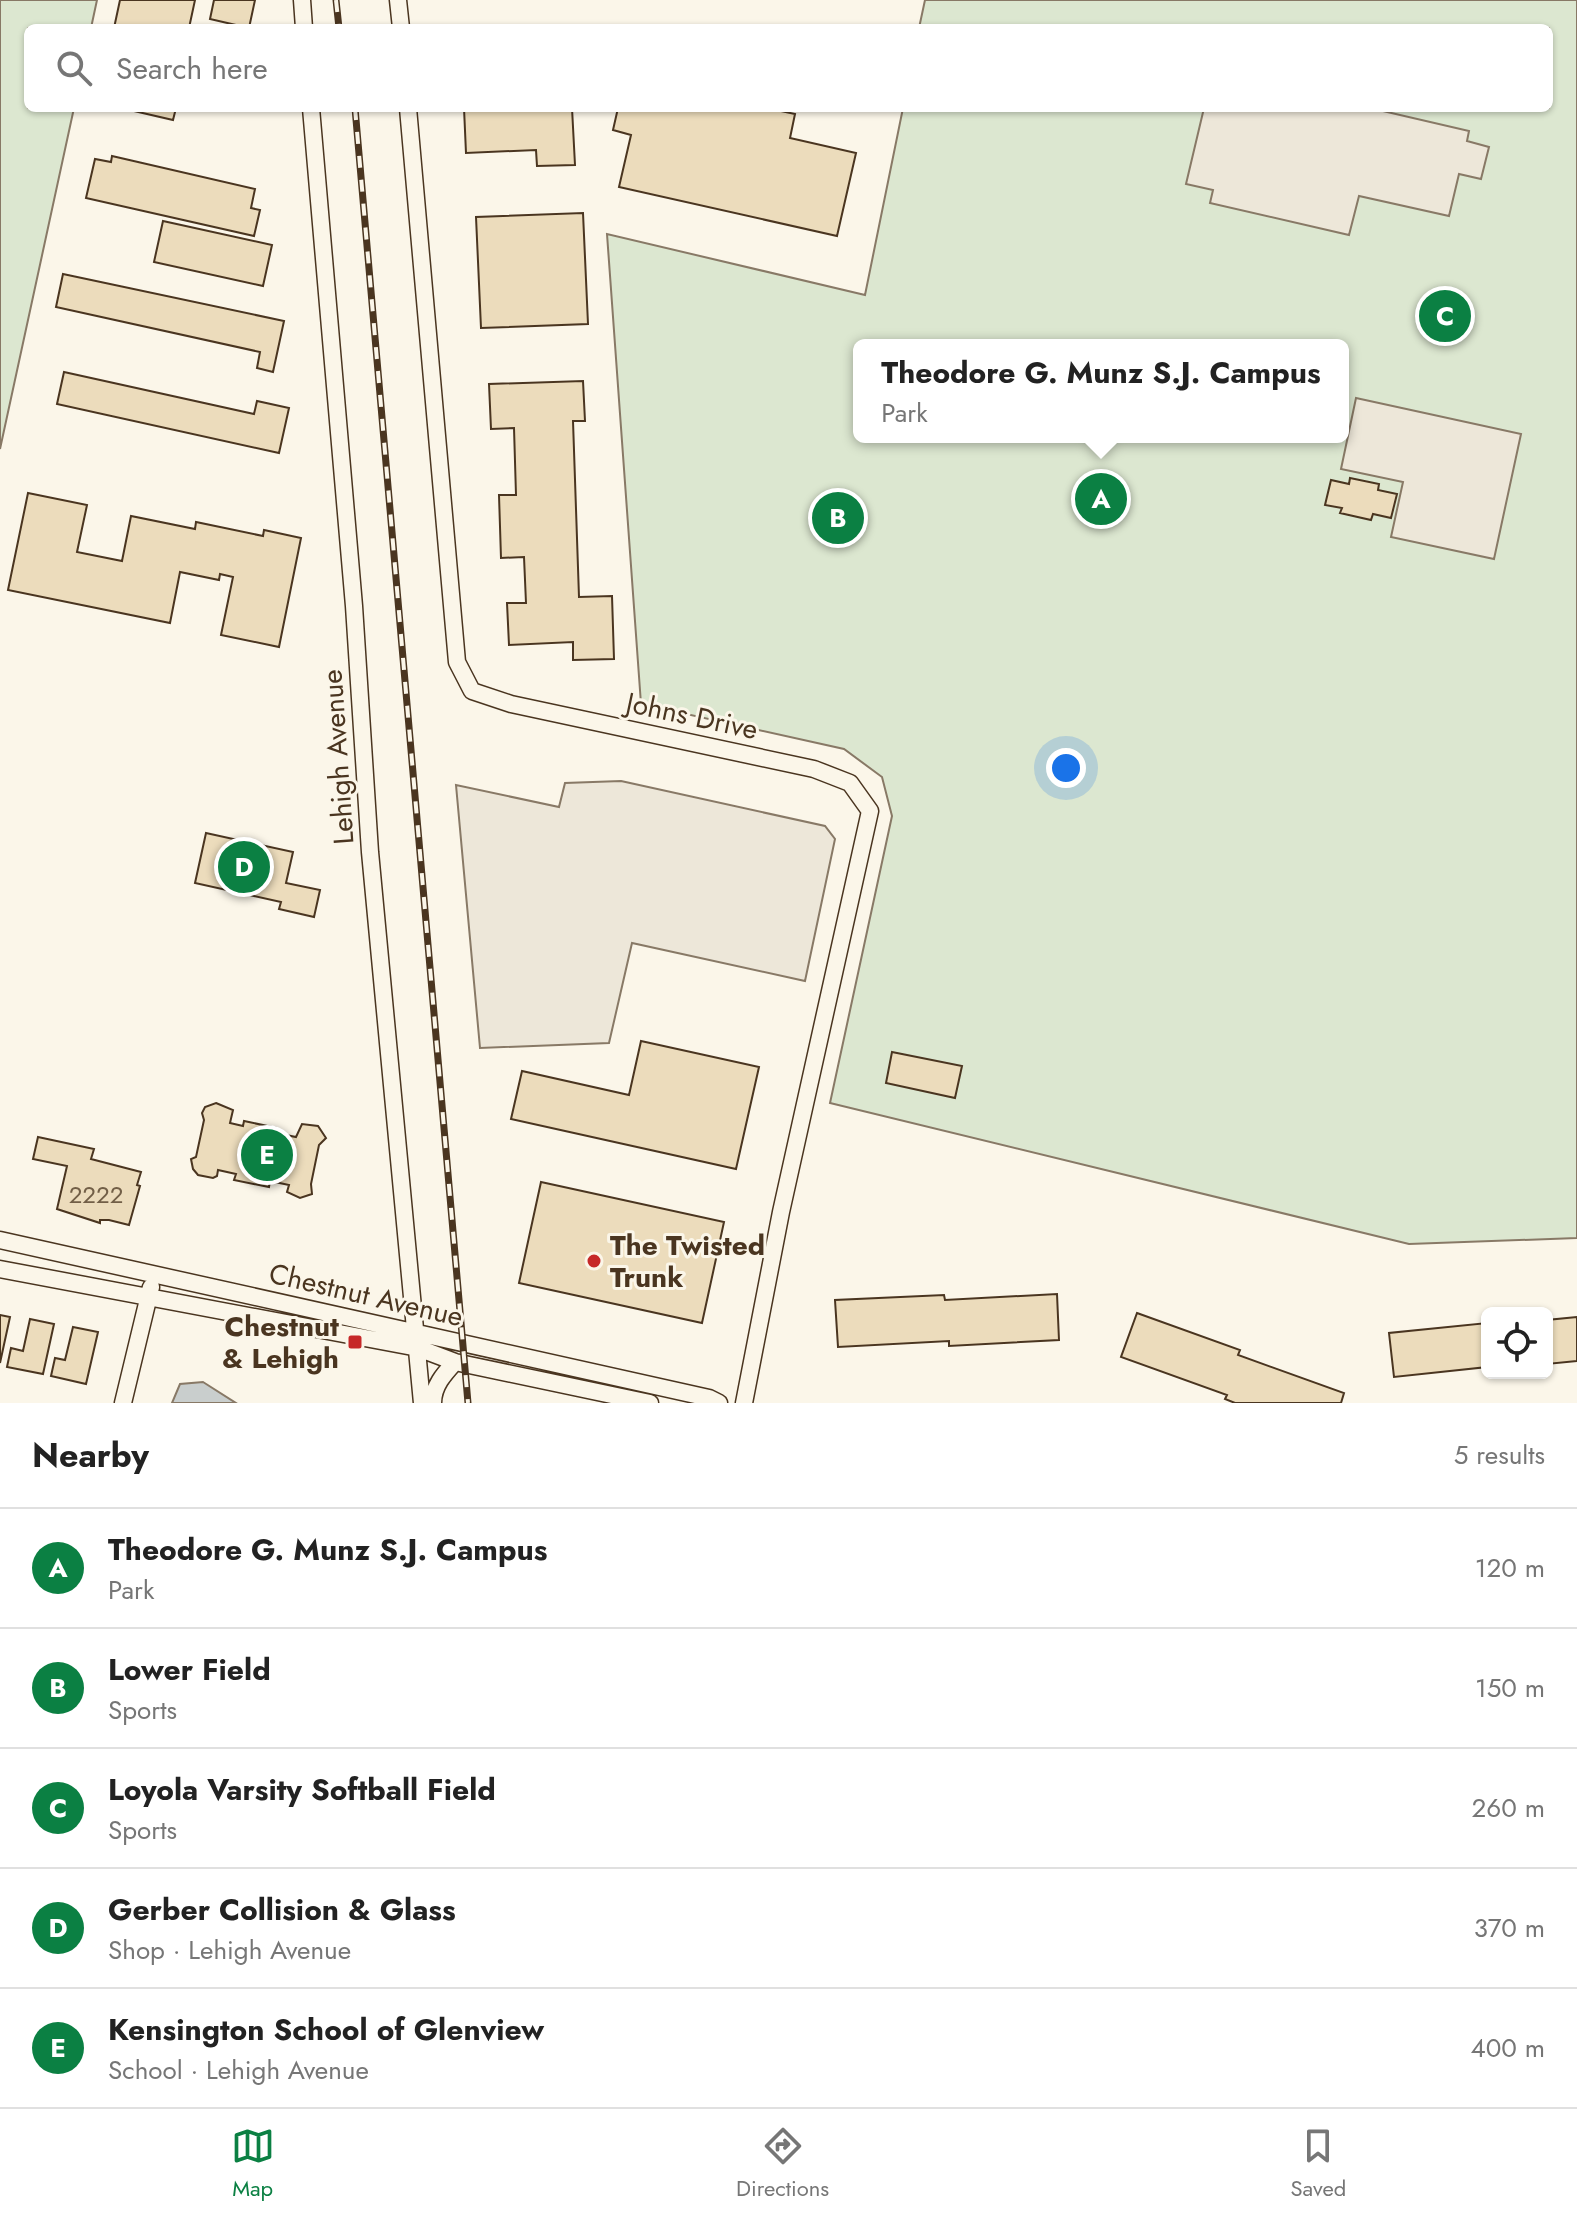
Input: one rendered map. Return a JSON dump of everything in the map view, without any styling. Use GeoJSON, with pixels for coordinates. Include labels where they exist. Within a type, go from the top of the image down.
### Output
{"type":"FeatureCollection","features":[{"type":"Feature","properties":{"kind":"street"},"geometry":{"type":"LineString","coordinates":[[302,0],[304,24]]}},
{"type":"Feature","properties":{"kind":"street"},"geometry":{"type":"LineString","coordinates":[[398,0],[401,24]]}},
{"type":"Feature","properties":{"kind":"street","name":"Lehigh Avenue"},"geometry":{"type":"LineString","coordinates":[[311,112],[351,575],[370,852],[422,1403]]}},
{"type":"Feature","properties":{"kind":"street","name":"Johns Drive"},"geometry":{"type":"LineString","coordinates":[[408,112],[457,662],[472,691],[511,704],[814,769],[850,783],[870,811],[781,1212],[744,1403]]}},
{"type":"Feature","properties":{"kind":"street","name":"Chestnut Avenue"},"geometry":{"type":"LineString","coordinates":[[0,1240],[155,1274],[417,1340],[455,1362],[650,1403]]}},
{"type":"Feature","properties":{"kind":"street","name":"Chestnut Avenue"},"geometry":{"type":"LineString","coordinates":[[0,1269],[417,1340],[709,1398],[719,1403]]}},
{"type":"Feature","properties":{"kind":"street"},"geometry":{"type":"LineString","coordinates":[[123,1403],[155,1274]]}},
{"type":"Feature","properties":{"kind":"street"},"geometry":{"type":"LineString","coordinates":[[433,1403],[441,1377],[455,1362]]}},
{"type":"Feature","properties":{"kind":"green space"},"geometry":{"type":"Polygon","coordinates":[[[0,0],[97,0],[92,24],[24,24],[24,112],[73,112],[0,449],[0,0]]]}},
{"type":"Feature","properties":{"kind":"green space"},"geometry":{"type":"Polygon","coordinates":[[[925,0],[1577,0],[1577,1238],[1409,1244],[830,1103],[892,816],[882,777],[844,749],[641,704],[607,234],[865,295],[902,112],[1553,112],[1553,24],[920,24],[925,0]]]}},
{"type":"Feature","properties":{"kind":"shaded area"},"geometry":{"type":"Polygon","coordinates":[[[1203,112],[1387,112],[1469,131],[1467,141],[1489,147],[1481,179],[1459,174],[1449,216],[1359,196],[1349,235],[1210,203],[1213,190],[1186,184],[1203,112]]]}},
{"type":"Feature","properties":{"kind":"shaded area"},"geometry":{"type":"Polygon","coordinates":[[[1356,398],[1521,434],[1494,559],[1391,537],[1403,482],[1341,469],[1349,443],[1356,398]]]}},
{"type":"Feature","properties":{"kind":"shaded area"},"geometry":{"type":"Polygon","coordinates":[[[621,781],[825,826],[835,839],[805,981],[632,943],[609,1043],[480,1048],[456,785],[559,807],[565,783],[621,781]]]}},
{"type":"Feature","properties":{"kind":"shaded area"},"geometry":{"type":"Polygon","coordinates":[[[203,1382],[236,1403],[172,1403],[180,1384],[203,1382]]]}},
{"type":"Feature","properties":{"kind":"building"},"geometry":{"type":"Polygon","coordinates":[[[120,0],[195,0],[190,24],[115,24],[120,0]]]}},
{"type":"Feature","properties":{"kind":"building"},"geometry":{"type":"Polygon","coordinates":[[[214,0],[255,0],[250,24],[210,19],[214,0]]]}},
{"type":"Feature","properties":{"kind":"building"},"geometry":{"type":"Polygon","coordinates":[[[138,112],[175,112],[173,120],[138,112]]]}},
{"type":"Feature","properties":{"kind":"building"},"geometry":{"type":"Polygon","coordinates":[[[464,112],[572,112],[575,165],[537,166],[536,150],[466,153],[464,112]]]}},
{"type":"Feature","properties":{"kind":"building"},"geometry":{"type":"Polygon","coordinates":[[[617,112],[795,114],[790,138],[856,153],[837,236],[619,187],[631,135],[613,130],[617,112]]]}},
{"type":"Feature","properties":{"kind":"building"},"geometry":{"type":"Polygon","coordinates":[[[112,156],[255,189],[251,208],[260,210],[254,236],[86,198],[95,159],[111,162],[112,156]]]}},
{"type":"Feature","properties":{"kind":"building"},"geometry":{"type":"Polygon","coordinates":[[[583,213],[588,324],[481,328],[476,217],[583,213]]]}},
{"type":"Feature","properties":{"kind":"building"},"geometry":{"type":"Polygon","coordinates":[[[163,221],[272,245],[263,286],[154,262],[163,221]]]}},
{"type":"Feature","properties":{"kind":"building"},"geometry":{"type":"Polygon","coordinates":[[[63,274],[284,321],[273,372],[257,368],[260,352],[56,307],[63,274]]]}},
{"type":"Feature","properties":{"kind":"building"},"geometry":{"type":"Polygon","coordinates":[[[64,372],[254,414],[257,401],[289,408],[279,453],[57,404],[64,372]]]}},
{"type":"Feature","properties":{"kind":"building"},"geometry":{"type":"Polygon","coordinates":[[[583,381],[585,421],[573,421],[579,597],[612,596],[614,659],[573,660],[573,642],[509,645],[507,603],[526,603],[524,557],[501,558],[499,495],[516,495],[514,428],[491,429],[489,384],[583,381]]]}},
{"type":"Feature","properties":{"kind":"building"},"geometry":{"type":"Polygon","coordinates":[[[1350,478],[1379,484],[1378,490],[1397,494],[1391,518],[1373,514],[1371,520],[1340,513],[1342,508],[1325,505],[1331,480],[1349,484],[1350,478]]]}},
{"type":"Feature","properties":{"kind":"building"},"geometry":{"type":"Polygon","coordinates":[[[28,493],[87,505],[77,552],[122,561],[131,516],[195,529],[196,522],[263,536],[264,530],[301,538],[279,647],[221,635],[233,577],[220,574],[219,580],[180,572],[170,623],[8,590],[28,493]]]}},
{"type":"Feature","properties":{"kind":"building"},"geometry":{"type":"Polygon","coordinates":[[[206,833],[293,852],[286,883],[320,890],[314,917],[279,909],[281,902],[195,883],[206,833]]]}},
{"type":"Feature","properties":{"kind":"building"},"geometry":{"type":"Polygon","coordinates":[[[641,1041],[759,1067],[736,1169],[511,1119],[522,1071],[629,1095],[641,1041]]]}},
{"type":"Feature","properties":{"kind":"building"},"geometry":{"type":"Polygon","coordinates":[[[892,1052],[962,1066],[955,1098],[886,1083],[892,1052]]]}},
{"type":"Feature","properties":{"kind":"building"},"geometry":{"type":"Polygon","coordinates":[[[216,1103],[233,1110],[230,1123],[243,1126],[244,1121],[277,1128],[276,1133],[296,1137],[302,1124],[318,1126],[326,1138],[319,1145],[311,1184],[312,1194],[300,1198],[287,1192],[289,1185],[270,1181],[269,1187],[234,1180],[236,1174],[218,1170],[213,1178],[198,1175],[191,1159],[196,1157],[204,1120],[202,1113],[205,1107],[216,1103]]]}},
{"type":"Feature","properties":{"kind":"building"},"geometry":{"type":"Polygon","coordinates":[[[38,1137],[94,1149],[91,1159],[141,1172],[129,1225],[109,1220],[100,1220],[100,1223],[57,1209],[67,1166],[33,1159],[38,1137]]]}},
{"type":"Feature","properties":{"kind":"building"},"geometry":{"type":"Polygon","coordinates":[[[541,1182],[724,1222],[702,1323],[519,1283],[541,1182]]]}},
{"type":"Feature","properties":{"kind":"building"},"geometry":{"type":"Polygon","coordinates":[[[1057,1294],[1059,1340],[949,1346],[949,1341],[838,1347],[835,1300],[944,1295],[945,1300],[1057,1294]]]}},
{"type":"Feature","properties":{"kind":"building"},"geometry":{"type":"Polygon","coordinates":[[[1137,1313],[1240,1350],[1238,1355],[1344,1393],[1341,1403],[1235,1403],[1225,1399],[1227,1395],[1121,1357],[1137,1313]]]}},
{"type":"Feature","properties":{"kind":"building"},"geometry":{"type":"Polygon","coordinates":[[[0,1315],[10,1317],[0,1363],[0,1315]]]}},
{"type":"Feature","properties":{"kind":"building"},"geometry":{"type":"Polygon","coordinates":[[[1577,1317],[1577,1361],[1553,1363],[1553,1319],[1577,1317]]]}},
{"type":"Feature","properties":{"kind":"building"},"geometry":{"type":"Polygon","coordinates":[[[30,1319],[54,1324],[43,1374],[7,1367],[11,1348],[23,1351],[30,1319]]]}},
{"type":"Feature","properties":{"kind":"building"},"geometry":{"type":"Polygon","coordinates":[[[1481,1324],[1481,1368],[1394,1377],[1389,1333],[1481,1324]]]}},
{"type":"Feature","properties":{"kind":"building"},"geometry":{"type":"Polygon","coordinates":[[[73,1327],[98,1332],[86,1384],[51,1376],[55,1358],[65,1360],[73,1327]]]}},
{"type":"Feature","properties":{"kind":"railway"},"geometry":{"type":"LineString","coordinates":[[336,0],[339,24]]}},
{"type":"Feature","properties":{"kind":"railway"},"geometry":{"type":"LineString","coordinates":[[355,112],[468,1403]]}},
{"type":"Feature","properties":{"kind":"place","name":"Loyola Varsity Softball Field"},"geometry":{"type":"Point","coordinates":[1445,316]}},
{"type":"Feature","properties":{"kind":"place","name":"Theodore G. Munz S.J. Campus"},"geometry":{"type":"Point","coordinates":[1101,499]}},
{"type":"Feature","properties":{"kind":"place","name":"Lower Field"},"geometry":{"type":"Point","coordinates":[838,518]}},
{"type":"Feature","properties":{"kind":"place","name":"Gerber Collision & Glass"},"geometry":{"type":"Point","coordinates":[244,867]}},
{"type":"Feature","properties":{"kind":"place","name":"Kensington School of Glenview"},"geometry":{"type":"Point","coordinates":[267,1155]}},
{"type":"Feature","properties":{"kind":"place","name":"The Twisted Trunk"},"geometry":{"type":"Point","coordinates":[594,1261]}},
{"type":"Feature","properties":{"kind":"place","name":"Chestnut & Lehigh"},"geometry":{"type":"Point","coordinates":[355,1342]}}]}
